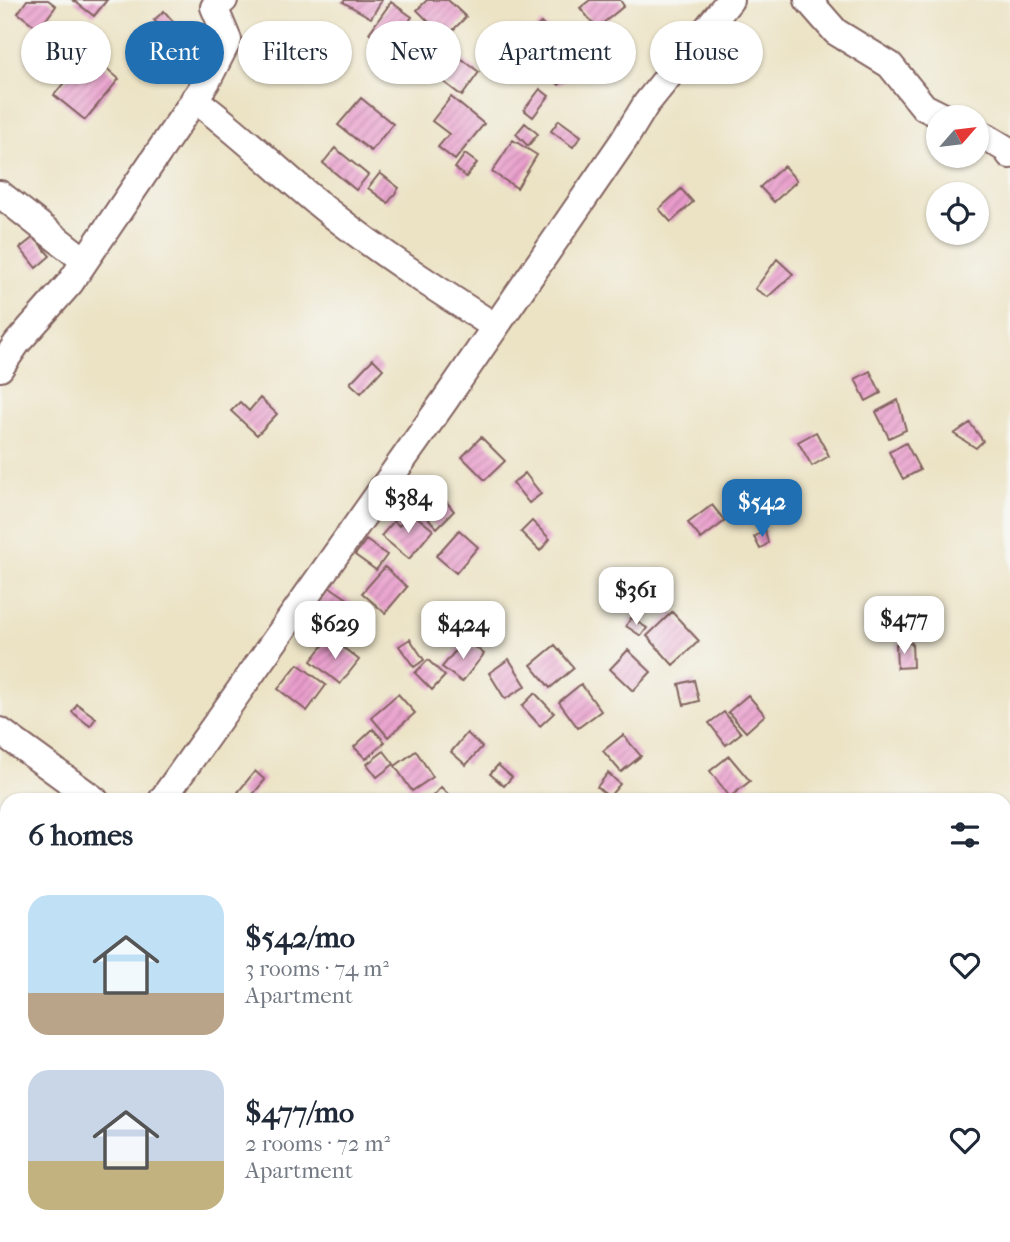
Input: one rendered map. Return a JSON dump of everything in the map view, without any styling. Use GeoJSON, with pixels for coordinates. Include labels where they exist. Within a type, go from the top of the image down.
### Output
{"type":"FeatureCollection","features":[{"type":"Feature","properties":{"kind":"street"},"geometry":{"type":"LineString","coordinates":[[0,368],[17,342],[70,283],[207,81],[228,40],[214,7],[225,0]]}},
{"type":"Feature","properties":{"kind":"street"},"geometry":{"type":"LineString","coordinates":[[167,793],[443,402],[646,104],[730,0]]}},
{"type":"Feature","properties":{"kind":"street"},"geometry":{"type":"LineString","coordinates":[[808,0],[836,32],[890,65],[926,108]]}},
{"type":"Feature","properties":{"kind":"street"},"geometry":{"type":"LineString","coordinates":[[194,99],[227,123],[331,214],[415,275],[494,326]]}},
{"type":"Feature","properties":{"kind":"street"},"geometry":{"type":"LineString","coordinates":[[989,139],[1006,149],[1010,155]]}},
{"type":"Feature","properties":{"kind":"street"},"geometry":{"type":"LineString","coordinates":[[0,194],[85,261]]}},
{"type":"Feature","properties":{"kind":"street"},"geometry":{"type":"LineString","coordinates":[[0,731],[85,793]]}},
{"type":"Feature","properties":{"kind":"building"},"geometry":{"type":"Polygon","coordinates":[[[27,0],[48,0],[56,6],[45,21],[28,21],[18,13],[27,0]]]}},
{"type":"Feature","properties":{"kind":"building"},"geometry":{"type":"Polygon","coordinates":[[[73,0],[107,0],[94,16],[73,0]]]}},
{"type":"Feature","properties":{"kind":"building"},"geometry":{"type":"Polygon","coordinates":[[[382,0],[371,18],[343,2],[382,0]]]}},
{"type":"Feature","properties":{"kind":"building"},"geometry":{"type":"Polygon","coordinates":[[[427,0],[448,0],[466,17],[461,22],[428,21],[417,10],[427,0]]]}},
{"type":"Feature","properties":{"kind":"building"},"geometry":{"type":"Polygon","coordinates":[[[590,0],[620,0],[624,6],[606,21],[591,21],[580,8],[590,0]]]}},
{"type":"Feature","properties":{"kind":"building"},"geometry":{"type":"Polygon","coordinates":[[[391,2],[412,17],[409,21],[378,21],[391,2]]]}},
{"type":"Feature","properties":{"kind":"building"},"geometry":{"type":"Polygon","coordinates":[[[164,11],[173,21],[155,21],[164,11]]]}},
{"type":"Feature","properties":{"kind":"building"},"geometry":{"type":"Polygon","coordinates":[[[461,58],[475,69],[475,78],[462,96],[446,84],[461,84],[461,58]]]}},
{"type":"Feature","properties":{"kind":"building"},"geometry":{"type":"Polygon","coordinates":[[[111,72],[119,79],[85,120],[54,95],[63,84],[111,84],[111,72]]]}},
{"type":"Feature","properties":{"kind":"building"},"geometry":{"type":"Polygon","coordinates":[[[540,89],[549,96],[533,117],[524,110],[540,89]]]}},
{"type":"Feature","properties":{"kind":"building"},"geometry":{"type":"Polygon","coordinates":[[[451,97],[484,124],[455,160],[438,147],[449,134],[432,121],[451,97]]]}},
{"type":"Feature","properties":{"kind":"building"},"geometry":{"type":"Polygon","coordinates":[[[361,98],[393,124],[371,151],[338,125],[361,98]]]}},
{"type":"Feature","properties":{"kind":"building"},"geometry":{"type":"Polygon","coordinates":[[[559,120],[581,136],[573,147],[551,131],[559,120]]]}},
{"type":"Feature","properties":{"kind":"building"},"geometry":{"type":"Polygon","coordinates":[[[525,123],[538,134],[528,146],[516,134],[525,123]]]}},
{"type":"Feature","properties":{"kind":"building"},"geometry":{"type":"Polygon","coordinates":[[[513,140],[537,155],[517,188],[492,172],[513,140]]]}},
{"type":"Feature","properties":{"kind":"building"},"geometry":{"type":"Polygon","coordinates":[[[335,148],[368,175],[356,190],[323,163],[335,148]]]}},
{"type":"Feature","properties":{"kind":"building"},"geometry":{"type":"Polygon","coordinates":[[[465,154],[477,163],[466,177],[455,168],[465,154]]]}},
{"type":"Feature","properties":{"kind":"building"},"geometry":{"type":"Polygon","coordinates":[[[784,166],[797,181],[774,202],[760,187],[784,166]]]}},
{"type":"Feature","properties":{"kind":"building"},"geometry":{"type":"Polygon","coordinates":[[[380,173],[399,188],[388,203],[368,188],[380,173]]]}},
{"type":"Feature","properties":{"kind":"building"},"geometry":{"type":"Polygon","coordinates":[[[681,189],[693,202],[671,222],[659,209],[681,189]]]}},
{"type":"Feature","properties":{"kind":"building"},"geometry":{"type":"Polygon","coordinates":[[[34,237],[50,256],[36,268],[20,248],[34,237]]]}},
{"type":"Feature","properties":{"kind":"building"},"geometry":{"type":"Polygon","coordinates":[[[777,259],[793,274],[768,297],[755,289],[777,259]]]}},
{"type":"Feature","properties":{"kind":"building"},"geometry":{"type":"Polygon","coordinates":[[[373,359],[383,369],[361,393],[350,383],[373,359]]]}},
{"type":"Feature","properties":{"kind":"building"},"geometry":{"type":"Polygon","coordinates":[[[870,371],[881,393],[866,401],[855,379],[870,371]]]}},
{"type":"Feature","properties":{"kind":"building"},"geometry":{"type":"Polygon","coordinates":[[[260,398],[277,414],[257,435],[231,411],[240,402],[249,411],[260,398]]]}},
{"type":"Feature","properties":{"kind":"building"},"geometry":{"type":"Polygon","coordinates":[[[898,400],[906,430],[889,438],[876,412],[898,400]]]}},
{"type":"Feature","properties":{"kind":"building"},"geometry":{"type":"Polygon","coordinates":[[[970,423],[983,441],[976,448],[954,434],[970,423]]]}},
{"type":"Feature","properties":{"kind":"building"},"geometry":{"type":"Polygon","coordinates":[[[816,432],[829,456],[812,466],[798,442],[816,432]]]}},
{"type":"Feature","properties":{"kind":"building"},"geometry":{"type":"Polygon","coordinates":[[[481,437],[505,461],[485,480],[462,457],[481,437]]]}},
{"type":"Feature","properties":{"kind":"building"},"geometry":{"type":"Polygon","coordinates":[[[906,443],[920,470],[903,479],[889,452],[906,443]]]}},
{"type":"Feature","properties":{"kind":"building"},"geometry":{"type":"Polygon","coordinates":[[[525,473],[541,494],[529,503],[513,483],[525,473]]]}},
{"type":"Feature","properties":{"kind":"building"},"geometry":{"type":"Polygon","coordinates":[[[443,498],[454,511],[437,528],[425,515],[443,498]]]}},
{"type":"Feature","properties":{"kind":"building"},"geometry":{"type":"Polygon","coordinates":[[[712,505],[725,521],[701,539],[688,523],[712,505]]]}},
{"type":"Feature","properties":{"kind":"building"},"geometry":{"type":"Polygon","coordinates":[[[411,512],[433,530],[409,559],[381,536],[394,521],[399,526],[411,512]]]}},
{"type":"Feature","properties":{"kind":"building"},"geometry":{"type":"Polygon","coordinates":[[[532,521],[550,539],[540,551],[521,532],[532,521]]]}},
{"type":"Feature","properties":{"kind":"building"},"geometry":{"type":"Polygon","coordinates":[[[459,530],[478,547],[456,573],[436,556],[459,530]]]}},
{"type":"Feature","properties":{"kind":"building"},"geometry":{"type":"Polygon","coordinates":[[[765,530],[768,543],[760,549],[754,537],[765,530]]]}},
{"type":"Feature","properties":{"kind":"building"},"geometry":{"type":"Polygon","coordinates":[[[366,540],[387,555],[376,570],[355,555],[366,540]]]}},
{"type":"Feature","properties":{"kind":"building"},"geometry":{"type":"Polygon","coordinates":[[[385,567],[407,587],[385,613],[362,593],[385,567]]]}},
{"type":"Feature","properties":{"kind":"building"},"geometry":{"type":"Polygon","coordinates":[[[626,570],[637,579],[623,595],[612,585],[626,570]]]}},
{"type":"Feature","properties":{"kind":"building"},"geometry":{"type":"Polygon","coordinates":[[[330,587],[352,602],[331,631],[309,616],[330,587]]]}},
{"type":"Feature","properties":{"kind":"building"},"geometry":{"type":"Polygon","coordinates":[[[469,611],[490,635],[480,644],[459,619],[469,611]]]}},
{"type":"Feature","properties":{"kind":"building"},"geometry":{"type":"Polygon","coordinates":[[[672,612],[699,641],[673,665],[647,636],[672,612]]]}},
{"type":"Feature","properties":{"kind":"building"},"geometry":{"type":"Polygon","coordinates":[[[631,618],[647,628],[641,636],[626,626],[631,618]]]}},
{"type":"Feature","properties":{"kind":"building"},"geometry":{"type":"Polygon","coordinates":[[[330,637],[359,660],[340,684],[311,661],[330,637]]]}},
{"type":"Feature","properties":{"kind":"building"},"geometry":{"type":"Polygon","coordinates":[[[410,639],[424,660],[414,667],[399,646],[410,639]]]}},
{"type":"Feature","properties":{"kind":"building"},"geometry":{"type":"Polygon","coordinates":[[[465,639],[484,654],[462,682],[442,667],[465,639]]]}},
{"type":"Feature","properties":{"kind":"building"},"geometry":{"type":"Polygon","coordinates":[[[912,643],[913,667],[897,668],[896,644],[912,643]]]}},
{"type":"Feature","properties":{"kind":"building"},"geometry":{"type":"Polygon","coordinates":[[[555,645],[574,668],[550,688],[531,665],[555,645]]]}},
{"type":"Feature","properties":{"kind":"building"},"geometry":{"type":"Polygon","coordinates":[[[628,650],[651,672],[633,691],[610,669],[628,650]]]}},
{"type":"Feature","properties":{"kind":"building"},"geometry":{"type":"Polygon","coordinates":[[[509,659],[526,686],[505,699],[489,673],[509,659]]]}},
{"type":"Feature","properties":{"kind":"building"},"geometry":{"type":"Polygon","coordinates":[[[428,660],[445,676],[432,690],[415,673],[428,660]]]}},
{"type":"Feature","properties":{"kind":"building"},"geometry":{"type":"Polygon","coordinates":[[[298,664],[326,685],[307,711],[278,689],[298,664]]]}},
{"type":"Feature","properties":{"kind":"building"},"geometry":{"type":"Polygon","coordinates":[[[694,680],[699,701],[684,705],[679,684],[694,680]]]}},
{"type":"Feature","properties":{"kind":"building"},"geometry":{"type":"Polygon","coordinates":[[[581,684],[601,711],[578,728],[559,702],[581,684]]]}},
{"type":"Feature","properties":{"kind":"building"},"geometry":{"type":"Polygon","coordinates":[[[535,693],[554,713],[540,726],[522,706],[535,693]]]}},
{"type":"Feature","properties":{"kind":"building"},"geometry":{"type":"Polygon","coordinates":[[[398,694],[415,713],[388,737],[371,717],[398,694]]]}},
{"type":"Feature","properties":{"kind":"building"},"geometry":{"type":"Polygon","coordinates":[[[748,695],[765,715],[746,732],[728,712],[748,695]]]}},
{"type":"Feature","properties":{"kind":"building"},"geometry":{"type":"Polygon","coordinates":[[[77,704],[96,718],[90,726],[72,712],[77,704]]]}},
{"type":"Feature","properties":{"kind":"building"},"geometry":{"type":"Polygon","coordinates":[[[724,712],[741,733],[726,745],[709,723],[724,712]]]}},
{"type":"Feature","properties":{"kind":"building"},"geometry":{"type":"Polygon","coordinates":[[[373,729],[385,742],[366,759],[354,747],[373,729]]]}},
{"type":"Feature","properties":{"kind":"building"},"geometry":{"type":"Polygon","coordinates":[[[467,733],[482,747],[466,765],[451,752],[467,733]]]}},
{"type":"Feature","properties":{"kind":"building"},"geometry":{"type":"Polygon","coordinates":[[[623,735],[641,756],[621,772],[603,751],[623,735]]]}},
{"type":"Feature","properties":{"kind":"building"},"geometry":{"type":"Polygon","coordinates":[[[384,751],[394,764],[377,777],[367,764],[384,751]]]}},
{"type":"Feature","properties":{"kind":"building"},"geometry":{"type":"Polygon","coordinates":[[[416,751],[433,777],[412,791],[395,766],[416,751]]]}},
{"type":"Feature","properties":{"kind":"building"},"geometry":{"type":"Polygon","coordinates":[[[729,756],[750,781],[735,793],[727,793],[710,771],[729,756]]]}},
{"type":"Feature","properties":{"kind":"building"},"geometry":{"type":"Polygon","coordinates":[[[498,765],[512,777],[504,786],[490,774],[498,765]]]}},
{"type":"Feature","properties":{"kind":"building"},"geometry":{"type":"Polygon","coordinates":[[[255,771],[265,780],[254,793],[238,792],[255,771]]]}},
{"type":"Feature","properties":{"kind":"building"},"geometry":{"type":"Polygon","coordinates":[[[608,773],[620,784],[612,793],[604,793],[597,787],[608,773]]]}},
{"type":"Feature","properties":{"kind":"building"},"geometry":{"type":"Polygon","coordinates":[[[441,787],[447,793],[435,793],[441,787]]]}}]}
